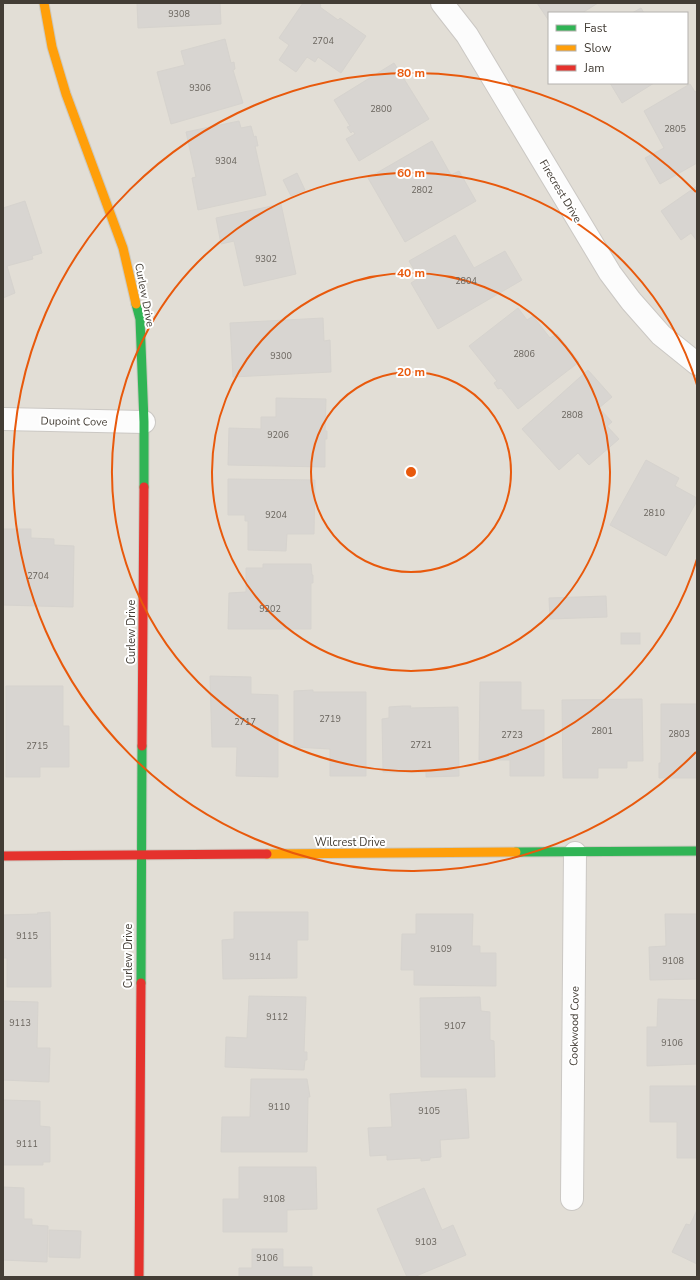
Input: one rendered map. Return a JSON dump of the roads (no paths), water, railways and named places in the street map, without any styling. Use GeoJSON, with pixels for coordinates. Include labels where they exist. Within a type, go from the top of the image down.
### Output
{"type":"FeatureCollection","features":[{"type":"Feature","properties":{"kind":"street","name":"Curlew Drive"},"geometry":{"type":"LineString","coordinates":[[44,3],[52,47],[66,94],[123,248],[139,312],[144,422],[139,1277]]}},
{"type":"Feature","properties":{"kind":"street","name":"Firecrest Drive"},"geometry":{"type":"LineString","coordinates":[[442,3],[467,35],[614,278],[631,301],[661,335],[697,364]]}},
{"type":"Feature","properties":{"kind":"street","name":"Dupoint Cove"},"geometry":{"type":"LineString","coordinates":[[3,420],[144,422]]}},
{"type":"Feature","properties":{"kind":"street","name":"Wilcrest Drive"},"geometry":{"type":"LineString","coordinates":[[3,856],[697,851]]}},
{"type":"Feature","properties":{"kind":"street","name":"Cookwood Cove"},"geometry":{"type":"LineString","coordinates":[[572,1199],[575,853]]}}]}
